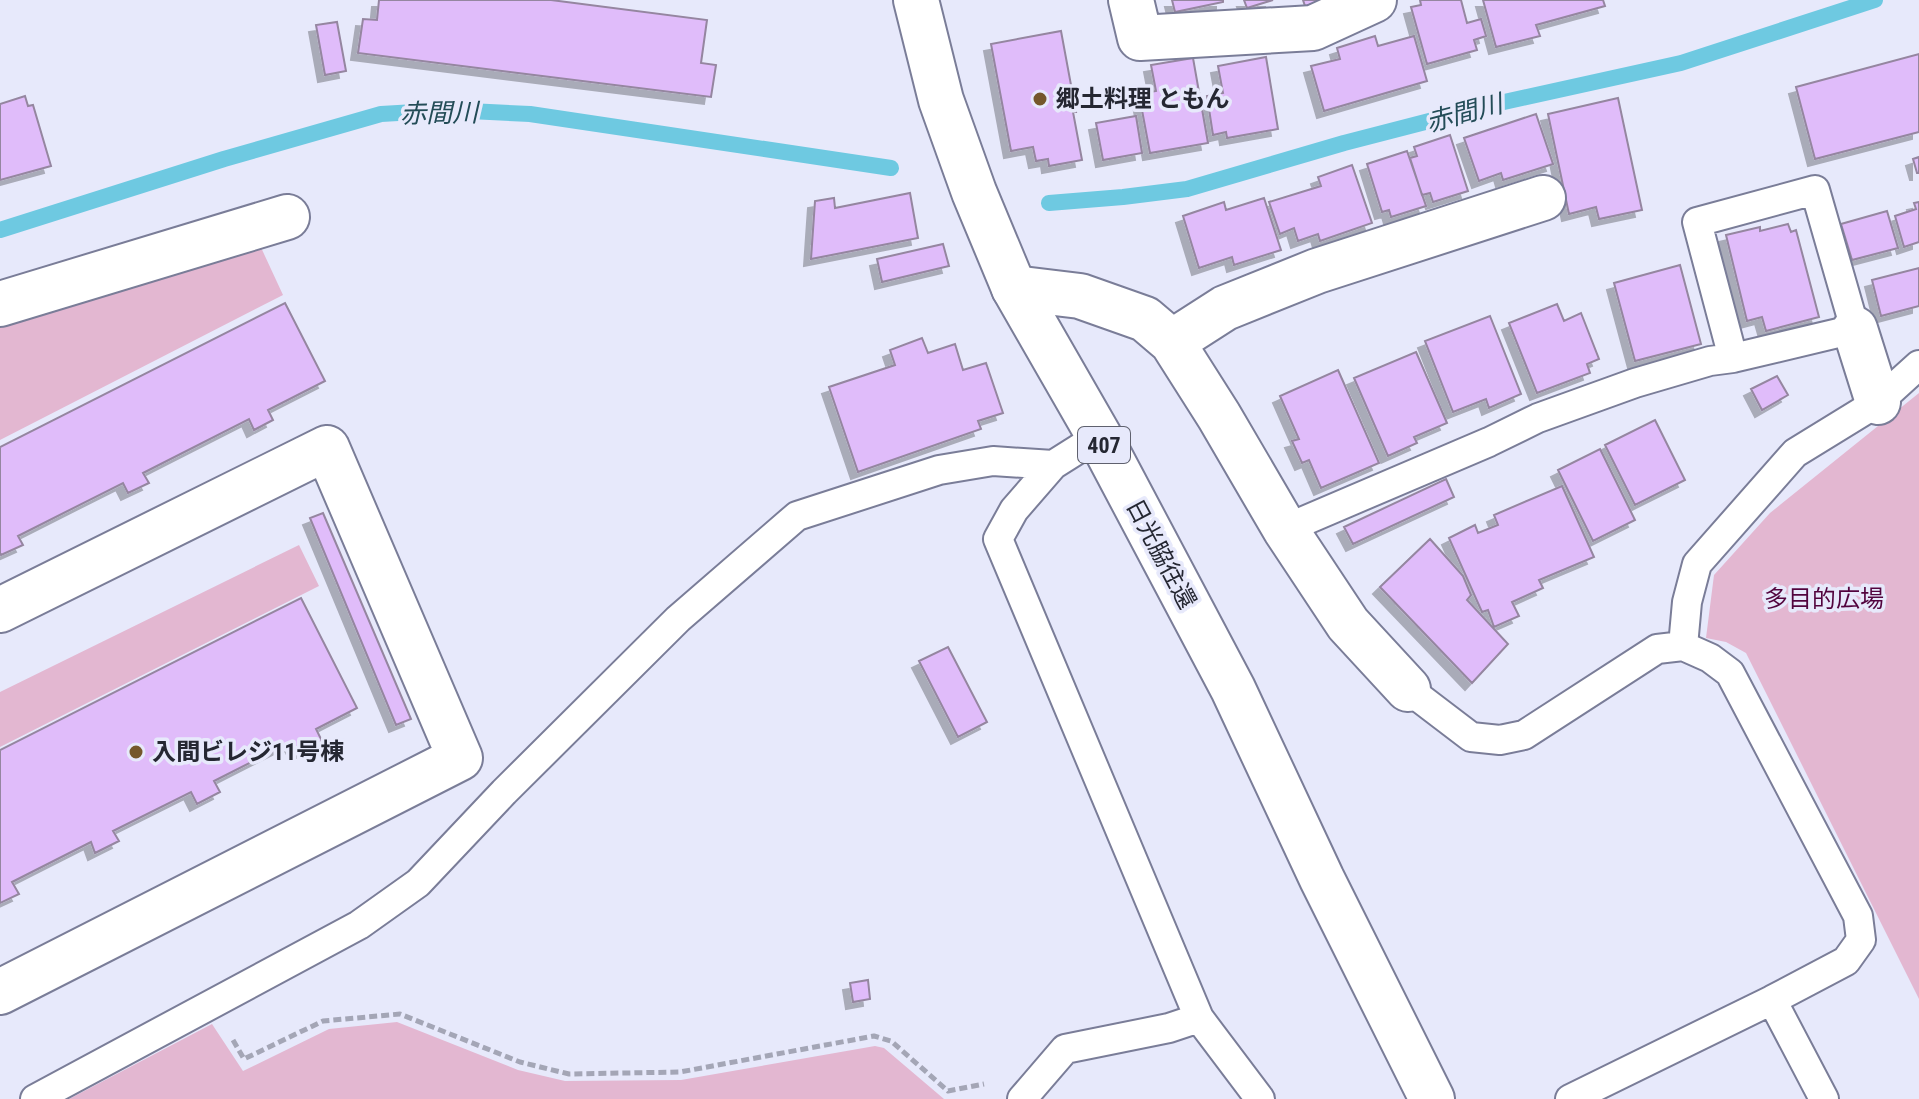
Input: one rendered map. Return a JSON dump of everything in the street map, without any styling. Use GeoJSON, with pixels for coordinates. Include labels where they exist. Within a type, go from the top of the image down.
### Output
{"type":"FeatureCollection","features":[{"type":"Feature","properties":{"kind":"main road","name":"日光脇往還"},"geometry":{"type":"LineString","coordinates":[[917,0],[941,100],[974,192],[1014,288],[1099,436],[1233,689],[1322,879],[1432,1099]]}},
{"type":"Feature","properties":{"kind":"main road"},"geometry":{"type":"LineString","coordinates":[[1131,0],[1140,38],[1313,28],[1374,0]]}},
{"type":"Feature","properties":{"kind":"main road"},"geometry":{"type":"LineString","coordinates":[[1172,342],[1225,308],[1317,271],[1543,198]]}},
{"type":"Feature","properties":{"kind":"main road"},"geometry":{"type":"LineString","coordinates":[[0,304],[287,217]]}},
{"type":"Feature","properties":{"kind":"main road"},"geometry":{"type":"LineString","coordinates":[[1014,288],[1080,296],[1145,319],[1172,342],[1285,529],[1348,624],[1408,689]]}},
{"type":"Feature","properties":{"kind":"main road"},"geometry":{"type":"LineString","coordinates":[[1855,329],[1878,402]]}},
{"type":"Feature","properties":{"kind":"main road"},"geometry":{"type":"LineString","coordinates":[[0,610],[327,448],[460,758],[0,992]]}},
{"type":"Feature","properties":{"kind":"lane"},"geometry":{"type":"LineString","coordinates":[[1285,529],[1538,418],[1635,383],[1710,361],[1733,358],[1855,329],[1815,190],[1697,222],[1733,358]]}},
{"type":"Feature","properties":{"kind":"lane"},"geometry":{"type":"LineString","coordinates":[[1683,646],[1687,602],[1697,564],[1795,453],[1878,402],[1919,365]]}},
{"type":"Feature","properties":{"kind":"lane"},"geometry":{"type":"LineString","coordinates":[[1099,436],[1053,465],[1014,510],[998,539],[1199,1018],[1260,1099]]}},
{"type":"Feature","properties":{"kind":"lane"},"geometry":{"type":"LineString","coordinates":[[35,1099],[359,925],[418,883],[504,792],[678,619],[797,516],[939,470],[993,461],[1053,465]]}},
{"type":"Feature","properties":{"kind":"lane"},"geometry":{"type":"LineString","coordinates":[[1408,689],[1471,737],[1500,740],[1524,735],[1657,649],[1683,646],[1710,658],[1730,673],[1858,916],[1861,940],[1846,961],[1570,1099]]}},
{"type":"Feature","properties":{"kind":"lane"},"geometry":{"type":"LineString","coordinates":[[1772,1000],[1824,1099]]}},
{"type":"Feature","properties":{"kind":"lane"},"geometry":{"type":"LineString","coordinates":[[1022,1099],[1065,1049],[1169,1028],[1199,1018]]}},
{"type":"Feature","properties":{"kind":"path"},"geometry":{"type":"LineString","coordinates":[[244,1059],[323,1021],[400,1014],[520,1062],[569,1074],[680,1072],[874,1036],[891,1041],[948,1091],[1045,1071]]}},
{"type":"Feature","properties":{"kind":"green space"},"geometry":{"type":"Polygon","coordinates":[[[258,241],[283,295],[0,440],[0,320],[258,241]]]}},
{"type":"Feature","properties":{"kind":"green space","name":"多目的広場"},"geometry":{"type":"Polygon","coordinates":[[[1919,393],[1919,999],[1746,653],[1726,642],[1706,638],[1714,575],[1770,513],[1919,393]]]}},
{"type":"Feature","properties":{"kind":"green space"},"geometry":{"type":"Polygon","coordinates":[[[299,545],[319,586],[0,747],[0,692],[299,545]]]}},
{"type":"Feature","properties":{"kind":"green space"},"geometry":{"type":"Polygon","coordinates":[[[397,1022],[518,1070],[565,1081],[681,1080],[875,1046],[884,1048],[944,1099],[69,1099],[212,1024],[243,1071],[329,1029],[397,1022]]]}},
{"type":"Feature","properties":{"kind":"building"},"geometry":{"type":"Polygon","coordinates":[[[379,0],[551,0],[707,20],[701,63],[716,65],[711,97],[358,53],[363,19],[377,20],[379,0]]]}},
{"type":"Feature","properties":{"kind":"building"},"geometry":{"type":"Polygon","coordinates":[[[1172,0],[1223,0],[1223,2],[1175,12],[1172,0]]]}},
{"type":"Feature","properties":{"kind":"building"},"geometry":{"type":"Polygon","coordinates":[[[1244,0],[1273,0],[1247,8],[1244,0]]]}},
{"type":"Feature","properties":{"kind":"building"},"geometry":{"type":"Polygon","coordinates":[[[1303,0],[1328,0],[1305,6],[1303,0]]]}},
{"type":"Feature","properties":{"kind":"building"},"geometry":{"type":"Polygon","coordinates":[[[1420,0],[1461,0],[1467,23],[1481,19],[1486,36],[1474,40],[1477,50],[1427,64],[1411,7],[1421,5],[1420,0]]]}},
{"type":"Feature","properties":{"kind":"building"},"geometry":{"type":"Polygon","coordinates":[[[1483,0],[1603,0],[1605,6],[1536,25],[1540,36],[1496,47],[1483,0]]]}},
{"type":"Feature","properties":{"kind":"building"},"geometry":{"type":"Polygon","coordinates":[[[337,22],[346,71],[325,75],[316,25],[337,22]]]}},
{"type":"Feature","properties":{"kind":"building"},"geometry":{"type":"Polygon","coordinates":[[[1061,31],[1082,160],[1049,166],[1048,159],[1036,161],[1033,147],[1011,151],[991,44],[1061,31]]]}},
{"type":"Feature","properties":{"kind":"building"},"geometry":{"type":"Polygon","coordinates":[[[1375,36],[1378,46],[1414,36],[1427,81],[1324,111],[1311,66],[1340,59],[1337,48],[1375,36]]]}},
{"type":"Feature","properties":{"kind":"building"},"geometry":{"type":"Polygon","coordinates":[[[1919,54],[1919,132],[1815,159],[1796,87],[1919,54]]]}},
{"type":"Feature","properties":{"kind":"building"},"geometry":{"type":"Polygon","coordinates":[[[1266,57],[1278,129],[1227,138],[1226,132],[1213,135],[1207,96],[1223,93],[1218,66],[1266,57]]]}},
{"type":"Feature","properties":{"kind":"building"},"geometry":{"type":"Polygon","coordinates":[[[1193,58],[1208,143],[1150,153],[1139,94],[1156,91],[1151,65],[1193,58]]]}},
{"type":"Feature","properties":{"kind":"building"},"geometry":{"type":"Polygon","coordinates":[[[25,96],[28,106],[33,105],[51,166],[0,180],[0,104],[25,96]]]}},
{"type":"Feature","properties":{"kind":"building"},"geometry":{"type":"Polygon","coordinates":[[[1618,98],[1642,210],[1599,219],[1596,207],[1569,214],[1548,114],[1618,98]]]}},
{"type":"Feature","properties":{"kind":"building"},"geometry":{"type":"Polygon","coordinates":[[[1536,114],[1553,164],[1503,180],[1501,173],[1479,181],[1464,138],[1536,114]]]}},
{"type":"Feature","properties":{"kind":"building"},"geometry":{"type":"Polygon","coordinates":[[[1136,116],[1142,153],[1103,160],[1096,123],[1136,116]]]}},
{"type":"Feature","properties":{"kind":"building"},"geometry":{"type":"Polygon","coordinates":[[[1450,135],[1468,191],[1433,202],[1430,193],[1422,195],[1410,158],[1417,156],[1414,147],[1450,135]]]}},
{"type":"Feature","properties":{"kind":"building"},"geometry":{"type":"Polygon","coordinates":[[[1407,151],[1426,206],[1391,217],[1389,210],[1382,212],[1367,164],[1407,151]]]}},
{"type":"Feature","properties":{"kind":"building"},"geometry":{"type":"Polygon","coordinates":[[[1919,157],[1919,173],[1917,173],[1913,159],[1919,157]]]}},
{"type":"Feature","properties":{"kind":"building"},"geometry":{"type":"Polygon","coordinates":[[[1352,165],[1372,223],[1320,241],[1318,234],[1298,241],[1294,228],[1280,234],[1269,202],[1321,186],[1318,177],[1352,165]]]}},
{"type":"Feature","properties":{"kind":"building"},"geometry":{"type":"Polygon","coordinates":[[[910,193],[918,238],[811,259],[815,201],[834,198],[835,208],[910,193]]]}},
{"type":"Feature","properties":{"kind":"building"},"geometry":{"type":"Polygon","coordinates":[[[1264,198],[1281,250],[1234,265],[1232,257],[1199,268],[1183,216],[1224,202],[1226,210],[1264,198]]]}},
{"type":"Feature","properties":{"kind":"building"},"geometry":{"type":"Polygon","coordinates":[[[1919,202],[1919,242],[1904,247],[1895,216],[1916,209],[1914,203],[1919,202]]]}},
{"type":"Feature","properties":{"kind":"building"},"geometry":{"type":"Polygon","coordinates":[[[1887,211],[1898,248],[1852,260],[1841,224],[1887,211]]]}},
{"type":"Feature","properties":{"kind":"building"},"geometry":{"type":"Polygon","coordinates":[[[1788,224],[1791,232],[1796,230],[1819,317],[1766,331],[1762,317],[1747,321],[1726,235],[1788,224]]]}},
{"type":"Feature","properties":{"kind":"building"},"geometry":{"type":"Polygon","coordinates":[[[943,244],[949,266],[882,282],[877,259],[943,244]]]}},
{"type":"Feature","properties":{"kind":"building"},"geometry":{"type":"Polygon","coordinates":[[[1680,265],[1701,344],[1635,361],[1614,283],[1680,265]]]}},
{"type":"Feature","properties":{"kind":"building"},"geometry":{"type":"Polygon","coordinates":[[[1919,268],[1919,306],[1881,316],[1872,280],[1919,268]]]}},
{"type":"Feature","properties":{"kind":"building"},"geometry":{"type":"Polygon","coordinates":[[[285,303],[325,381],[268,410],[273,420],[254,430],[249,419],[143,473],[149,483],[128,493],[123,483],[18,536],[23,545],[1,555],[0,447],[285,303]]]}},
{"type":"Feature","properties":{"kind":"building"},"geometry":{"type":"Polygon","coordinates":[[[1557,304],[1564,321],[1581,313],[1599,359],[1587,364],[1590,373],[1537,393],[1509,323],[1557,304]]]}},
{"type":"Feature","properties":{"kind":"building"},"geometry":{"type":"Polygon","coordinates":[[[1490,316],[1521,394],[1489,408],[1486,399],[1453,412],[1425,341],[1490,316]]]}},
{"type":"Feature","properties":{"kind":"building"},"geometry":{"type":"Polygon","coordinates":[[[922,338],[928,353],[955,344],[963,370],[986,363],[1003,413],[978,421],[981,429],[858,472],[829,387],[895,365],[890,350],[922,338]]]}},
{"type":"Feature","properties":{"kind":"building"},"geometry":{"type":"Polygon","coordinates":[[[1416,352],[1447,423],[1414,437],[1417,443],[1388,456],[1354,378],[1416,352]]]}},
{"type":"Feature","properties":{"kind":"building"},"geometry":{"type":"Polygon","coordinates":[[[1338,370],[1379,463],[1321,488],[1309,460],[1302,463],[1292,441],[1299,439],[1280,396],[1338,370]]]}},
{"type":"Feature","properties":{"kind":"building"},"geometry":{"type":"Polygon","coordinates":[[[1777,376],[1788,395],[1762,410],[1751,389],[1777,376]]]}},
{"type":"Feature","properties":{"kind":"building"},"geometry":{"type":"Polygon","coordinates":[[[1655,420],[1685,480],[1635,505],[1605,445],[1655,420]]]}},
{"type":"Feature","properties":{"kind":"building"},"geometry":{"type":"Polygon","coordinates":[[[1600,449],[1635,520],[1593,541],[1558,470],[1600,449]]]}},
{"type":"Feature","properties":{"kind":"building"},"geometry":{"type":"Polygon","coordinates":[[[1446,479],[1454,497],[1353,544],[1344,527],[1446,479]]]}},
{"type":"Feature","properties":{"kind":"building"},"geometry":{"type":"Polygon","coordinates":[[[1562,486],[1594,557],[1539,580],[1543,588],[1512,602],[1519,616],[1494,627],[1488,610],[1482,612],[1449,538],[1475,525],[1478,533],[1498,525],[1494,515],[1562,486]]]}},
{"type":"Feature","properties":{"kind":"building"},"geometry":{"type":"Polygon","coordinates":[[[323,513],[411,719],[396,725],[310,518],[323,513]]]}},
{"type":"Feature","properties":{"kind":"building"},"geometry":{"type":"Polygon","coordinates":[[[1430,539],[1463,576],[1471,595],[1467,600],[1508,644],[1472,683],[1380,587],[1430,539]]]}},
{"type":"Feature","properties":{"kind":"building","name":"入間ビレジ11号棟"},"geometry":{"type":"Polygon","coordinates":[[[301,598],[357,708],[316,729],[322,741],[297,754],[291,742],[214,781],[220,792],[197,804],[191,792],[113,831],[119,841],[95,853],[91,842],[12,882],[19,894],[0,903],[0,750],[301,598]]]}},
{"type":"Feature","properties":{"kind":"building"},"geometry":{"type":"Polygon","coordinates":[[[948,647],[987,722],[958,737],[919,661],[948,647]]]}},
{"type":"Feature","properties":{"kind":"building"},"geometry":{"type":"Polygon","coordinates":[[[868,980],[870,999],[853,1002],[850,983],[868,980]]]}},
{"type":"Feature","properties":{"kind":"waterway","name":"赤間川"},"geometry":{"type":"LineString","coordinates":[[1049,203],[1187,189],[1344,143],[1495,104],[1681,63],[1875,0]]}},
{"type":"Feature","properties":{"kind":"waterway","name":"赤間川"},"geometry":{"type":"LineString","coordinates":[[0,230],[224,159],[381,114],[449,110],[530,114],[891,168]]}},
{"type":"Feature","properties":{"kind":"place","name":"郷土料理 ともん"},"geometry":{"type":"Point","coordinates":[1040,99]}},
{"type":"Feature","properties":{"kind":"place","name":"入間ビレジ11号棟"},"geometry":{"type":"Point","coordinates":[136,752]}}]}
